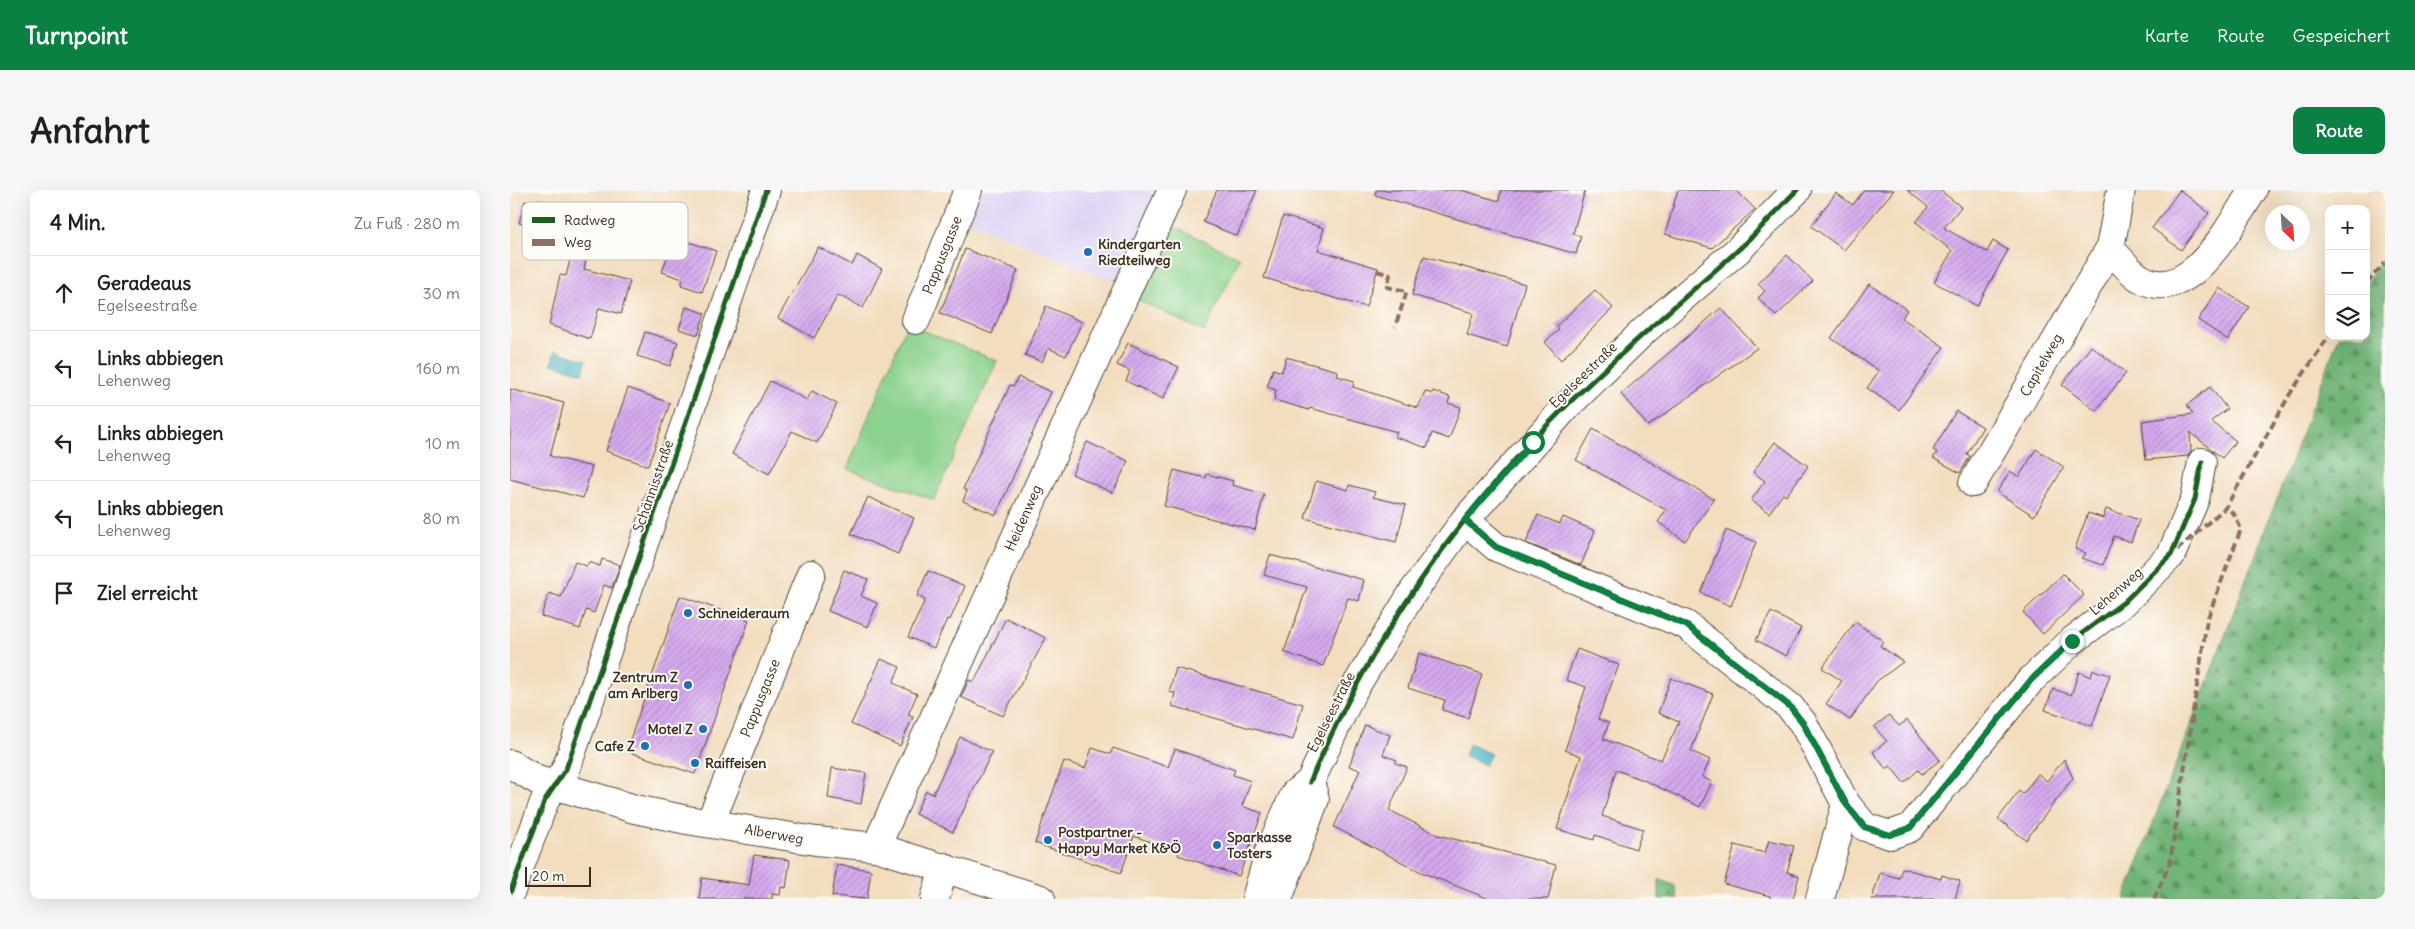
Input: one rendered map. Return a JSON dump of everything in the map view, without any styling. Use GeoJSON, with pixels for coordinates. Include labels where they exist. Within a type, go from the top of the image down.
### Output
{"type":"FeatureCollection","features":[{"type":"Feature","properties":{"kind":"street","name":"Schännisstraße"},"geometry":{"type":"LineString","coordinates":[[510,892],[545,800],[569,760],[766,190]]}},
{"type":"Feature","properties":{"kind":"street","name":"Pappusgasse"},"geometry":{"type":"LineString","coordinates":[[916,320],[968,190]]}},
{"type":"Feature","properties":{"kind":"street","name":"Heidenweg"},"geometry":{"type":"LineString","coordinates":[[876,847],[1172,190]]}},
{"type":"Feature","properties":{"kind":"street","name":"Egelseestraße"},"geometry":{"type":"LineString","coordinates":[[1256,899],[1269,852],[1295,793],[1310,782],[1350,694],[1413,592],[1465,520],[1566,407],[1645,330],[1738,250],[1797,190]]}},
{"type":"Feature","properties":{"kind":"street","name":"Capitelweg"},"geometry":{"type":"LineString","coordinates":[[1973,483],[2110,248],[2121,190]]}},
{"type":"Feature","properties":{"kind":"street"},"geometry":{"type":"LineString","coordinates":[[2110,248],[2140,278],[2154,284],[2179,282],[2194,272],[2210,255],[2253,190]]}},
{"type":"Feature","properties":{"kind":"street","name":"Lehenweg"},"geometry":{"type":"LineString","coordinates":[[1465,520],[1496,547],[1686,625],[1790,706],[1803,723],[1846,804],[1864,827],[1890,835],[1910,828],[2031,680],[2072,641],[2124,602],[2171,555],[2195,499],[2202,462]]}},
{"type":"Feature","properties":{"kind":"street","name":"Pappusgasse"},"geometry":{"type":"LineString","coordinates":[[710,823],[811,574]]}},
{"type":"Feature","properties":{"kind":"street","name":"Alberweg"},"geometry":{"type":"LineString","coordinates":[[510,764],[537,780],[635,809],[816,841],[876,847],[1040,899]]}},
{"type":"Feature","properties":{"kind":"street"},"geometry":{"type":"LineString","coordinates":[[1278,899],[1315,799],[1310,782]]}},
{"type":"Feature","properties":{"kind":"street"},"geometry":{"type":"LineString","coordinates":[[1820,899],[1846,804]]}},
{"type":"Feature","properties":{"kind":"street"},"geometry":{"type":"LineString","coordinates":[[935,899],[944,867]]}},
{"type":"Feature","properties":{"kind":"shaded area","name":"Kindergarten Riedteilweg"},"geometry":{"type":"Polygon","coordinates":[[[975,190],[1163,190],[1119,284],[963,219],[975,190]]]}},
{"type":"Feature","properties":{"kind":"green space"},"geometry":{"type":"Polygon","coordinates":[[[1164,222],[1240,258],[1204,332],[1128,295],[1164,222]]]}},
{"type":"Feature","properties":{"kind":"green space"},"geometry":{"type":"Polygon","coordinates":[[[2385,254],[2385,899],[2124,899],[2337,340],[2370,340],[2370,278],[2385,254]]]}},
{"type":"Feature","properties":{"kind":"green space"},"geometry":{"type":"Polygon","coordinates":[[[907,324],[997,361],[934,500],[847,469],[907,324]]]}},
{"type":"Feature","properties":{"kind":"green space"},"geometry":{"type":"Polygon","coordinates":[[[1659,879],[1675,886],[1678,899],[1659,899],[1659,879]]]}},
{"type":"Feature","properties":{"kind":"water"},"geometry":{"type":"Polygon","coordinates":[[[555,351],[586,360],[583,373],[551,364],[555,351]]]}},
{"type":"Feature","properties":{"kind":"water"},"geometry":{"type":"Polygon","coordinates":[[[1469,744],[1491,754],[1485,765],[1464,755],[1469,744]]]}},
{"type":"Feature","properties":{"kind":"building"},"geometry":{"type":"Polygon","coordinates":[[[1217,190],[1257,190],[1237,236],[1203,222],[1217,190]]]}},
{"type":"Feature","properties":{"kind":"building"},"geometry":{"type":"Polygon","coordinates":[[[1376,190],[1461,190],[1499,201],[1501,190],[1585,190],[1573,234],[1581,236],[1576,254],[1375,195],[1376,190]]]}},
{"type":"Feature","properties":{"kind":"building"},"geometry":{"type":"Polygon","coordinates":[[[1678,190],[1736,190],[1755,209],[1712,248],[1665,234],[1678,190]]]}},
{"type":"Feature","properties":{"kind":"building"},"geometry":{"type":"Polygon","coordinates":[[[1864,190],[1894,190],[1844,250],[1811,226],[1836,193],[1853,205],[1864,190]]]}},
{"type":"Feature","properties":{"kind":"building"},"geometry":{"type":"Polygon","coordinates":[[[1907,190],[1940,190],[1961,207],[1944,228],[1987,252],[1993,241],[2008,250],[1977,306],[1934,282],[1952,251],[1916,222],[1928,207],[1907,190]]]}},
{"type":"Feature","properties":{"kind":"building"},"geometry":{"type":"Polygon","coordinates":[[[2180,190],[2209,213],[2181,250],[2152,228],[2180,190]]]}},
{"type":"Feature","properties":{"kind":"building"},"geometry":{"type":"Polygon","coordinates":[[[538,199],[548,202],[537,202],[538,199]]]}},
{"type":"Feature","properties":{"kind":"building"},"geometry":{"type":"Polygon","coordinates":[[[522,212],[522,224],[519,223],[522,212]]]}},
{"type":"Feature","properties":{"kind":"building"},"geometry":{"type":"Polygon","coordinates":[[[1283,216],[1324,228],[1318,250],[1378,268],[1366,307],[1264,278],[1283,216]]]}},
{"type":"Feature","properties":{"kind":"building"},"geometry":{"type":"Polygon","coordinates":[[[688,242],[716,251],[702,292],[681,285],[683,279],[662,272],[666,260],[688,260],[688,242]]]}},
{"type":"Feature","properties":{"kind":"building"},"geometry":{"type":"Polygon","coordinates":[[[818,247],[852,265],[857,255],[882,269],[863,308],[838,295],[814,338],[778,318],[818,247]]]}},
{"type":"Feature","properties":{"kind":"building"},"geometry":{"type":"Polygon","coordinates":[[[965,249],[1018,270],[992,334],[940,313],[965,249]]]}},
{"type":"Feature","properties":{"kind":"building"},"geometry":{"type":"Polygon","coordinates":[[[1787,255],[1813,281],[1776,316],[1758,298],[1765,291],[1758,284],[1787,255]]]}},
{"type":"Feature","properties":{"kind":"building"},"geometry":{"type":"Polygon","coordinates":[[[1424,256],[1525,284],[1507,347],[1467,335],[1473,313],[1412,295],[1424,256]]]}},
{"type":"Feature","properties":{"kind":"building"},"geometry":{"type":"Polygon","coordinates":[[[570,260],[586,260],[584,269],[630,281],[621,314],[599,308],[590,339],[549,325],[560,275],[566,276],[570,260]]]}},
{"type":"Feature","properties":{"kind":"building"},"geometry":{"type":"Polygon","coordinates":[[[1869,284],[1907,310],[1902,318],[1944,347],[1899,410],[1867,388],[1879,371],[1831,338],[1869,284]]]}},
{"type":"Feature","properties":{"kind":"building"},"geometry":{"type":"Polygon","coordinates":[[[2219,288],[2249,307],[2228,340],[2198,320],[2219,288]]]}},
{"type":"Feature","properties":{"kind":"building"},"geometry":{"type":"Polygon","coordinates":[[[1595,290],[1613,308],[1561,360],[1545,342],[1559,330],[1556,326],[1595,290]]]}},
{"type":"Feature","properties":{"kind":"building"},"geometry":{"type":"Polygon","coordinates":[[[1046,306],[1082,322],[1066,356],[1048,348],[1042,362],[1025,355],[1046,306]]]}},
{"type":"Feature","properties":{"kind":"building"},"geometry":{"type":"Polygon","coordinates":[[[686,307],[705,313],[698,335],[679,329],[686,307]]]}},
{"type":"Feature","properties":{"kind":"building"},"geometry":{"type":"Polygon","coordinates":[[[1721,308],[1757,348],[1648,426],[1621,394],[1721,308]]]}},
{"type":"Feature","properties":{"kind":"building"},"geometry":{"type":"Polygon","coordinates":[[[645,332],[678,342],[670,366],[637,356],[645,332]]]}},
{"type":"Feature","properties":{"kind":"building"},"geometry":{"type":"Polygon","coordinates":[[[1128,343],[1179,367],[1163,399],[1126,381],[1130,371],[1117,365],[1128,343]]]}},
{"type":"Feature","properties":{"kind":"building"},"geometry":{"type":"Polygon","coordinates":[[[2091,346],[2126,373],[2096,411],[2062,385],[2091,346]]]}},
{"type":"Feature","properties":{"kind":"building"},"geometry":{"type":"Polygon","coordinates":[[[1286,357],[1338,371],[1337,376],[1354,381],[1353,387],[1418,408],[1425,391],[1432,394],[1433,391],[1450,397],[1448,403],[1461,407],[1449,439],[1432,433],[1427,448],[1395,437],[1397,432],[1274,400],[1276,390],[1267,387],[1273,369],[1282,372],[1286,357]]]}},
{"type":"Feature","properties":{"kind":"building"},"geometry":{"type":"Polygon","coordinates":[[[1018,377],[1051,392],[996,515],[963,501],[967,491],[963,489],[1010,385],[1014,386],[1018,377]]]}},
{"type":"Feature","properties":{"kind":"building"},"geometry":{"type":"Polygon","coordinates":[[[770,381],[807,400],[812,391],[837,404],[817,443],[792,431],[769,474],[732,454],[770,381]]]}},
{"type":"Feature","properties":{"kind":"building"},"geometry":{"type":"Polygon","coordinates":[[[2210,387],[2227,409],[2211,421],[2236,441],[2222,458],[2190,432],[2191,451],[2188,456],[2146,460],[2142,421],[2193,414],[2187,405],[2210,387]]]}},
{"type":"Feature","properties":{"kind":"building"},"geometry":{"type":"Polygon","coordinates":[[[628,388],[670,403],[648,466],[606,451],[628,388]]]}},
{"type":"Feature","properties":{"kind":"building"},"geometry":{"type":"Polygon","coordinates":[[[510,389],[564,403],[550,456],[592,467],[583,498],[510,479],[510,389]]]}},
{"type":"Feature","properties":{"kind":"building"},"geometry":{"type":"Polygon","coordinates":[[[1956,411],[1983,427],[1967,454],[1970,456],[1960,473],[1933,458],[1937,452],[1933,450],[1956,411]]]}},
{"type":"Feature","properties":{"kind":"building"},"geometry":{"type":"Polygon","coordinates":[[[1593,429],[1714,499],[1685,541],[1658,522],[1666,510],[1576,460],[1593,429]]]}},
{"type":"Feature","properties":{"kind":"building"},"geometry":{"type":"Polygon","coordinates":[[[1087,442],[1128,461],[1113,493],[1072,474],[1087,442]]]}},
{"type":"Feature","properties":{"kind":"building"},"geometry":{"type":"Polygon","coordinates":[[[1775,442],[1808,466],[1786,496],[1783,494],[1769,513],[1751,500],[1765,481],[1753,472],[1775,442]]]}},
{"type":"Feature","properties":{"kind":"building"},"geometry":{"type":"Polygon","coordinates":[[[2036,449],[2064,467],[2034,516],[1997,492],[2010,471],[2019,477],[2036,449]]]}},
{"type":"Feature","properties":{"kind":"building"},"geometry":{"type":"Polygon","coordinates":[[[1174,470],[1206,478],[1207,474],[1233,481],[1232,485],[1264,494],[1255,530],[1164,506],[1174,470]]]}},
{"type":"Feature","properties":{"kind":"building"},"geometry":{"type":"Polygon","coordinates":[[[1316,481],[1348,490],[1349,485],[1375,492],[1373,497],[1406,505],[1396,542],[1305,518],[1316,481]]]}},
{"type":"Feature","properties":{"kind":"building"},"geometry":{"type":"Polygon","coordinates":[[[868,497],[914,518],[898,554],[851,534],[868,497]]]}},
{"type":"Feature","properties":{"kind":"building"},"geometry":{"type":"Polygon","coordinates":[[[2106,509],[2139,520],[2131,542],[2114,536],[2103,565],[2081,558],[2086,553],[2075,549],[2088,513],[2103,518],[2106,509]]]}},
{"type":"Feature","properties":{"kind":"building"},"geometry":{"type":"Polygon","coordinates":[[[1538,515],[1560,524],[1563,517],[1595,531],[1581,565],[1526,543],[1538,515]]]}},
{"type":"Feature","properties":{"kind":"building"},"geometry":{"type":"Polygon","coordinates":[[[1726,530],[1756,542],[1731,606],[1701,593],[1726,530]]]}},
{"type":"Feature","properties":{"kind":"building"},"geometry":{"type":"Polygon","coordinates":[[[1270,555],[1364,580],[1359,601],[1348,598],[1323,666],[1284,652],[1307,587],[1264,575],[1270,555]]]}},
{"type":"Feature","properties":{"kind":"building"},"geometry":{"type":"Polygon","coordinates":[[[602,559],[620,565],[612,588],[604,585],[594,613],[586,610],[580,629],[541,616],[549,593],[561,597],[575,562],[587,566],[589,562],[600,566],[602,559]]]}},
{"type":"Feature","properties":{"kind":"building"},"geometry":{"type":"Polygon","coordinates":[[[844,570],[868,579],[861,596],[877,603],[868,627],[828,611],[844,570]]]}},
{"type":"Feature","properties":{"kind":"building"},"geometry":{"type":"Polygon","coordinates":[[[928,571],[965,586],[950,620],[947,619],[934,648],[908,637],[925,600],[917,596],[928,571]]]}},
{"type":"Feature","properties":{"kind":"building"},"geometry":{"type":"Polygon","coordinates":[[[2063,574],[2084,595],[2043,634],[2023,612],[2063,574]]]}},
{"type":"Feature","properties":{"kind":"building","name":"Zentrum Z am Arlberg"},"geometry":{"type":"Polygon","coordinates":[[[680,596],[749,620],[695,774],[626,751],[680,596]]]}},
{"type":"Feature","properties":{"kind":"building"},"geometry":{"type":"Polygon","coordinates":[[[1771,612],[1801,628],[1786,656],[1756,640],[1771,612]]]}},
{"type":"Feature","properties":{"kind":"building"},"geometry":{"type":"Polygon","coordinates":[[[1006,618],[1046,638],[1003,716],[961,697],[969,680],[974,682],[1006,618]]]}},
{"type":"Feature","properties":{"kind":"building"},"geometry":{"type":"Polygon","coordinates":[[[1855,622],[1883,641],[1880,646],[1903,662],[1877,681],[1850,720],[1826,704],[1842,681],[1822,668],[1855,622]]]}},
{"type":"Feature","properties":{"kind":"building"},"geometry":{"type":"Polygon","coordinates":[[[1577,649],[1619,665],[1598,719],[1609,723],[1603,739],[1661,760],[1679,722],[1658,713],[1671,678],[1713,694],[1691,751],[1710,760],[1702,777],[1712,782],[1700,807],[1646,781],[1616,770],[1602,816],[1643,829],[1636,849],[1595,835],[1594,840],[1557,829],[1581,756],[1565,750],[1586,687],[1566,680],[1577,649]]]}},
{"type":"Feature","properties":{"kind":"building"},"geometry":{"type":"Polygon","coordinates":[[[1419,653],[1482,674],[1468,718],[1442,710],[1445,700],[1408,688],[1419,653]]]}},
{"type":"Feature","properties":{"kind":"building"},"geometry":{"type":"Polygon","coordinates":[[[881,659],[900,667],[893,683],[917,694],[908,715],[913,717],[900,746],[851,724],[881,659]]]}},
{"type":"Feature","properties":{"kind":"building"},"geometry":{"type":"Polygon","coordinates":[[[1176,668],[1303,704],[1293,740],[1172,706],[1175,693],[1169,692],[1176,668]]]}},
{"type":"Feature","properties":{"kind":"building"},"geometry":{"type":"Polygon","coordinates":[[[2093,670],[2110,675],[2092,726],[2045,710],[2053,689],[2071,695],[2079,672],[2091,677],[2093,670]]]}},
{"type":"Feature","properties":{"kind":"building"},"geometry":{"type":"Polygon","coordinates":[[[1889,715],[1899,726],[1907,720],[1940,760],[1922,774],[1918,770],[1904,783],[1890,766],[1886,769],[1873,752],[1887,741],[1874,727],[1889,715]]]}},
{"type":"Feature","properties":{"kind":"building"},"geometry":{"type":"Polygon","coordinates":[[[1365,725],[1390,735],[1383,755],[1397,760],[1395,763],[1407,767],[1389,810],[1438,835],[1556,865],[1548,899],[1489,899],[1421,872],[1334,827],[1360,770],[1349,766],[1365,725]]]}},
{"type":"Feature","properties":{"kind":"building"},"geometry":{"type":"Polygon","coordinates":[[[960,737],[992,752],[953,832],[915,814],[926,791],[933,794],[960,737]]]}},
{"type":"Feature","properties":{"kind":"building"},"geometry":{"type":"Polygon","coordinates":[[[1092,748],[1110,754],[1113,748],[1168,767],[1175,749],[1235,770],[1233,775],[1251,781],[1242,806],[1262,813],[1239,876],[1178,855],[1179,852],[1134,836],[1121,873],[1035,843],[1064,761],[1085,768],[1092,748]]]}},
{"type":"Feature","properties":{"kind":"building"},"geometry":{"type":"Polygon","coordinates":[[[2064,759],[2073,778],[2026,840],[1998,819],[2019,791],[2023,794],[2038,774],[2047,781],[2064,759]]]}},
{"type":"Feature","properties":{"kind":"building"},"geometry":{"type":"Polygon","coordinates":[[[832,768],[866,773],[861,804],[828,798],[832,768]]]}},
{"type":"Feature","properties":{"kind":"building"},"geometry":{"type":"Polygon","coordinates":[[[1769,840],[1794,846],[1787,872],[1799,876],[1793,899],[1770,899],[1770,896],[1724,884],[1735,845],[1765,853],[1769,840]]]}},
{"type":"Feature","properties":{"kind":"building"},"geometry":{"type":"Polygon","coordinates":[[[754,855],[790,860],[786,888],[781,887],[780,895],[772,894],[772,899],[699,899],[702,878],[749,885],[754,855]]]}},
{"type":"Feature","properties":{"kind":"building"},"geometry":{"type":"Polygon","coordinates":[[[837,865],[871,870],[867,899],[832,896],[837,865]]]}},
{"type":"Feature","properties":{"kind":"building"},"geometry":{"type":"Polygon","coordinates":[[[1902,868],[1941,879],[1942,875],[1960,881],[1955,899],[1872,899],[1880,873],[1899,878],[1902,868]]]}},
{"type":"Feature","properties":{"kind":"marked path"},"geometry":{"type":"LineString","coordinates":[[2370,279],[2385,263]]}},
{"type":"Feature","properties":{"kind":"marked path"},"geometry":{"type":"LineString","coordinates":[[1377,271],[1390,275],[1387,287],[1407,291],[1395,327]]}},
{"type":"Feature","properties":{"kind":"marked path"},"geometry":{"type":"LineString","coordinates":[[2177,550],[2226,507],[2290,394],[2326,340]]}},
{"type":"Feature","properties":{"kind":"marked path"},"geometry":{"type":"LineString","coordinates":[[2154,899],[2170,863],[2207,620],[2241,529],[2234,514],[2226,507]]}},
{"type":"Feature","properties":{"kind":"cycle path"},"geometry":{"type":"LineString","coordinates":[[510,893],[545,800],[566,769],[766,190]]}},
{"type":"Feature","properties":{"kind":"cycle path"},"geometry":{"type":"LineString","coordinates":[[1310,782],[1360,679],[1389,629],[1420,581],[1490,489],[1527,446],[1567,405],[1745,244],[1797,190]]}},
{"type":"Feature","properties":{"kind":"cycle path"},"geometry":{"type":"LineString","coordinates":[[1465,520],[1496,547],[1686,625],[1790,707],[1803,723],[1846,804],[1865,827],[1890,835],[1910,828],[2031,680],[2072,641],[2124,602],[2171,555],[2195,499],[2202,462]]}},
{"type":"Feature","properties":{"kind":"place","name":"Kindergarten Riedteilweg"},"geometry":{"type":"Point","coordinates":[1088,252]}},
{"type":"Feature","properties":{"kind":"place","name":"Schneideraum"},"geometry":{"type":"Point","coordinates":[688,613]}},
{"type":"Feature","properties":{"kind":"place","name":"Zentrum Z am Arlberg"},"geometry":{"type":"Point","coordinates":[688,685]}},
{"type":"Feature","properties":{"kind":"place","name":"Motel Z"},"geometry":{"type":"Point","coordinates":[703,729]}},
{"type":"Feature","properties":{"kind":"place","name":"Cafe Z"},"geometry":{"type":"Point","coordinates":[645,746]}},
{"type":"Feature","properties":{"kind":"place","name":"Raiffeisen"},"geometry":{"type":"Point","coordinates":[695,763]}},
{"type":"Feature","properties":{"kind":"place","name":"Postpartner - Happy Market K&Ö"},"geometry":{"type":"Point","coordinates":[1048,840]}},
{"type":"Feature","properties":{"kind":"place","name":"Sparkasse Tosters"},"geometry":{"type":"Point","coordinates":[1217,845]}},
{"type":"Feature","properties":{"kind":"route"},"geometry":{"type":"LineString","coordinates":[[1533,442],[1465,520],[1496,547],[1686,625],[1790,706],[1803,723],[1846,804],[1864,827],[1890,835],[1910,828],[2031,680],[2072,641]]}}]}
